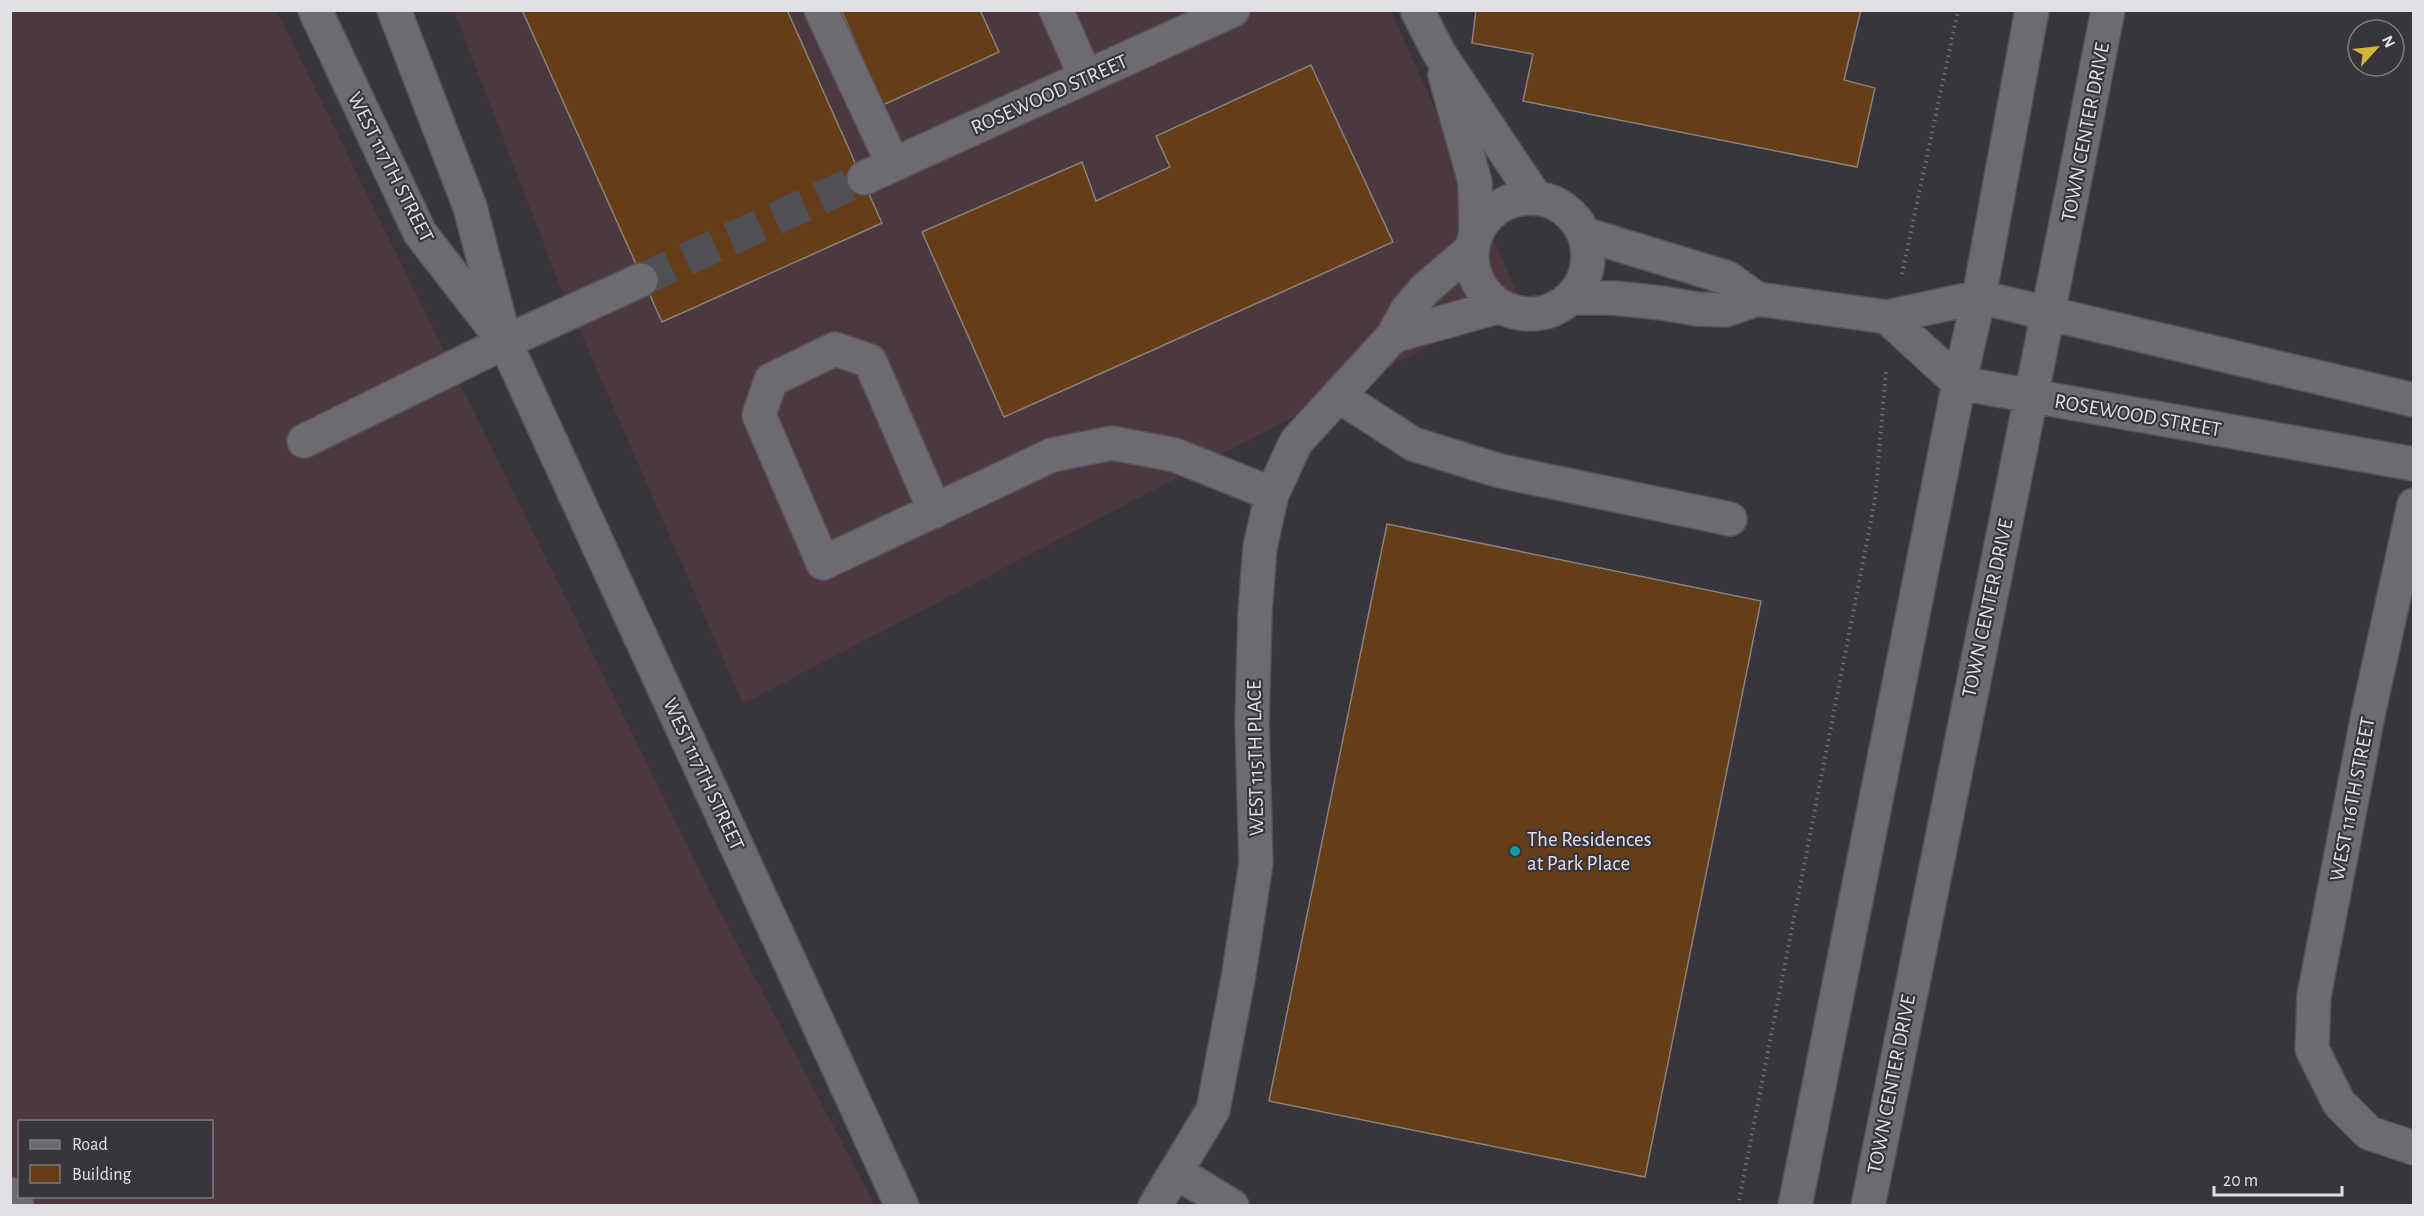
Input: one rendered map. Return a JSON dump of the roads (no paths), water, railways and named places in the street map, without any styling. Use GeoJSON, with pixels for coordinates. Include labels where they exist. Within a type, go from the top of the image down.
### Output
{"type":"FeatureCollection","features":[{"type":"Feature","properties":{"kind":"street","name":"WEST 117TH STREET"},"geometry":{"type":"LineString","coordinates":[[315,10],[420,233],[505,342]]}},
{"type":"Feature","properties":{"kind":"street","name":"WEST 117TH STREET"},"geometry":{"type":"LineString","coordinates":[[394,10],[470,207],[505,342],[902,1206]]}},
{"type":"Feature","properties":{"kind":"street","name":"ROSEWOOD STREET"},"geometry":{"type":"LineString","coordinates":[[821,10],[878,171],[1233,10]]}},
{"type":"Feature","properties":{"kind":"street"},"geometry":{"type":"LineString","coordinates":[[1056,10],[1086,77]]}},
{"type":"Feature","properties":{"kind":"street"},"geometry":{"type":"LineString","coordinates":[[1417,10],[1439,53],[1536,198]]}},
{"type":"Feature","properties":{"kind":"street"},"geometry":{"type":"LineString","coordinates":[[1795,1206],[1959,383],[1979,297],[2032,10]]}},
{"type":"Feature","properties":{"kind":"street","name":"TOWN CENTER DRIVE"},"geometry":{"type":"LineString","coordinates":[[1868,1206],[1927,901],[2049,314],[2108,10]]}},
{"type":"Feature","properties":{"kind":"street"},"geometry":{"type":"LineString","coordinates":[[1439,53],[1475,182],[1473,265],[1478,282],[1487,295],[1501,306],[1514,312],[1530,314],[1545,313],[1558,308],[1570,298],[1586,275],[1588,261],[1584,234],[1576,220],[1551,202],[1536,198],[1523,199],[1500,207],[1490,214],[1475,242]]}},
{"type":"Feature","properties":{"kind":"street"},"geometry":{"type":"LineString","coordinates":[[1584,234],[1728,278],[1756,299]]}},
{"type":"Feature","properties":{"kind":"street","name":"WEST 115TH PLACE"},"geometry":{"type":"LineString","coordinates":[[1155,1206],[1213,1110],[1238,979],[1256,863],[1252,723],[1255,613],[1260,548],[1272,494],[1296,442],[1393,336],[1407,310],[1425,289],[1475,242]]}},
{"type":"Feature","properties":{"kind":"street"},"geometry":{"type":"LineString","coordinates":[[304,441],[505,342],[641,280]]}},
{"type":"Feature","properties":{"kind":"street"},"geometry":{"type":"LineString","coordinates":[[1570,298],[1614,298],[1697,309],[1726,310],[1756,299],[1892,318],[1979,297],[2414,400]]}},
{"type":"Feature","properties":{"kind":"street"},"geometry":{"type":"LineString","coordinates":[[1393,336],[1501,306]]}},
{"type":"Feature","properties":{"kind":"street"},"geometry":{"type":"LineString","coordinates":[[1892,318],[1959,383]]}},
{"type":"Feature","properties":{"kind":"street"},"geometry":{"type":"LineString","coordinates":[[935,511],[870,361],[835,349],[771,380],[759,415],[823,563],[935,511],[1052,455],[1112,443],[1175,455],[1272,494]]}},
{"type":"Feature","properties":{"kind":"street","name":"ROSEWOOD STREET"},"geometry":{"type":"LineString","coordinates":[[1959,383],[2414,464]]}},
{"type":"Feature","properties":{"kind":"street"},"geometry":{"type":"LineString","coordinates":[[1339,396],[1413,444],[1500,471],[1731,519]]}},
{"type":"Feature","properties":{"kind":"street","name":"WEST 116TH STREET"},"geometry":{"type":"LineString","coordinates":[[2414,505],[2368,715],[2314,996],[2312,1049],[2338,1102],[2369,1133],[2414,1148]]}},
{"type":"Feature","properties":{"kind":"street"},"geometry":{"type":"LineString","coordinates":[[1176,1172],[1232,1206]]}},
{"type":"Feature","properties":{"kind":"street"},"geometry":{"type":"LineString","coordinates":[[10,1194],[17,1206]]}},
{"type":"Feature","properties":{"kind":"tunnel"},"geometry":{"type":"LineString","coordinates":[[641,280],[864,178]]}},
{"type":"Feature","properties":{"kind":"place","name":"The Residences at Park Place"},"geometry":{"type":"Point","coordinates":[1515,851]}}]}
